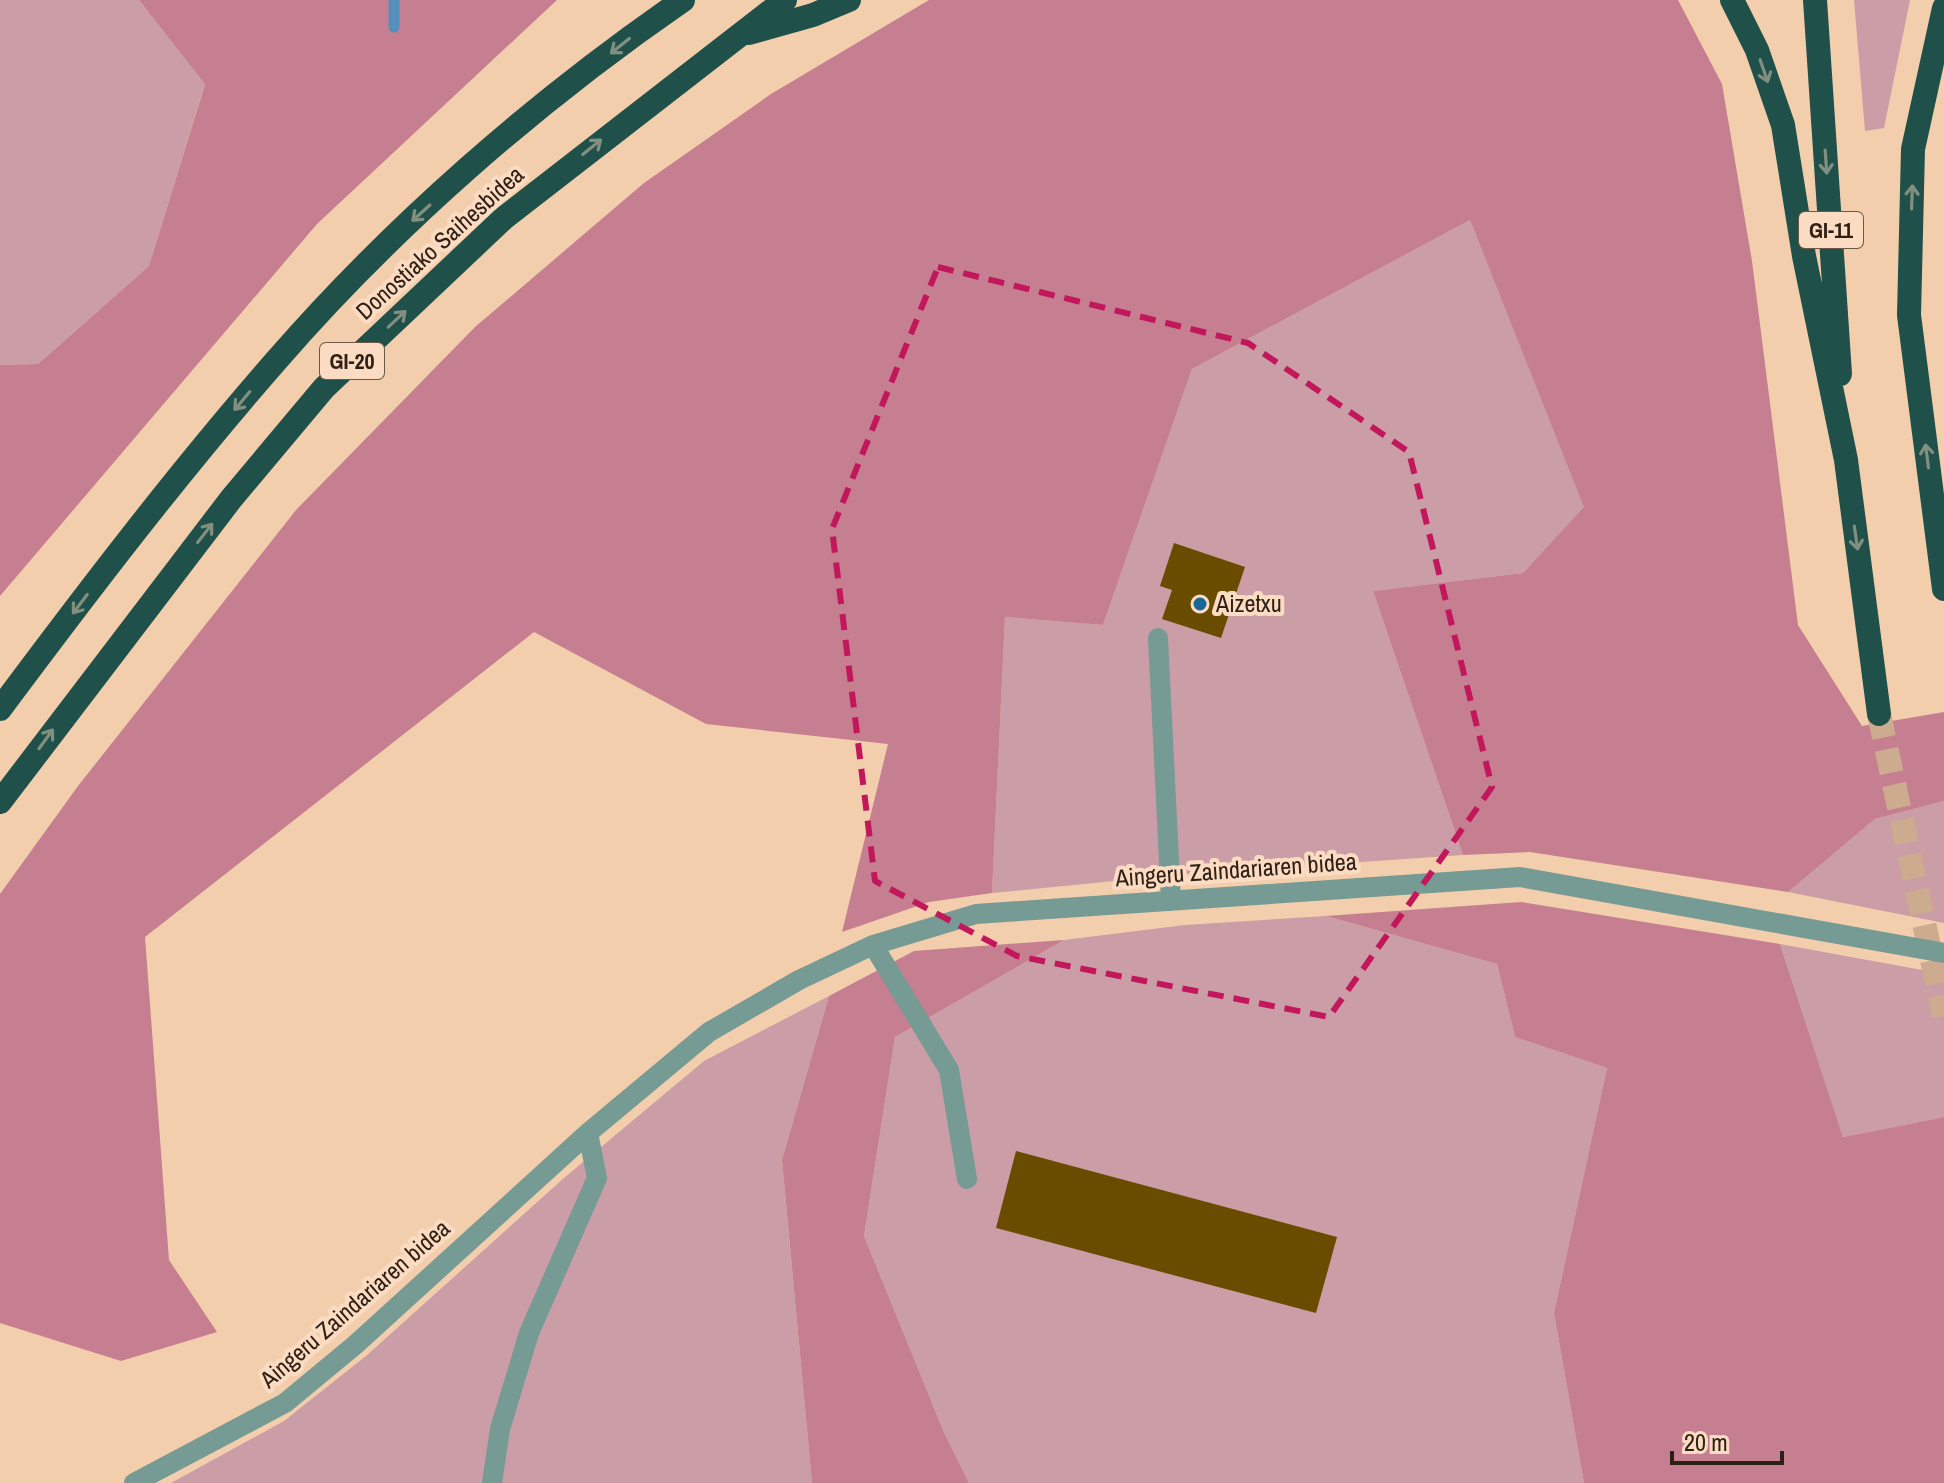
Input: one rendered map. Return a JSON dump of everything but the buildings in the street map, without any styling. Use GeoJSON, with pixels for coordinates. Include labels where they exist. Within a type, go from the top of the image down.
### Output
{"type":"FeatureCollection","features":[{"type":"Feature","properties":{"kind":"highway","name":"Donostiako Saihesbidea"},"geometry":{"type":"LineString","coordinates":[[0,709],[166,491],[276,360],[369,263],[498,145],[634,34],[683,0]]}},
{"type":"Feature","properties":{"kind":"highway","name":"Donostiako Saihesbidea"},"geometry":{"type":"LineString","coordinates":[[0,802],[231,499],[324,388],[504,218],[785,0]]}},
{"type":"Feature","properties":{"kind":"highway"},"geometry":{"type":"LineString","coordinates":[[735,37],[813,15],[849,0]]}},
{"type":"Feature","properties":{"kind":"highway"},"geometry":{"type":"LineString","coordinates":[[1732,0],[1757,50],[1783,125],[1804,256],[1846,460]]}},
{"type":"Feature","properties":{"kind":"highway","name":"GI-11"},"geometry":{"type":"LineString","coordinates":[[1815,0],[1846,460],[1879,714]]}},
{"type":"Feature","properties":{"kind":"highway"},"geometry":{"type":"LineString","coordinates":[[1942,19],[1913,149],[1909,315],[1944,589]]}},
{"type":"Feature","properties":{"kind":"street"},"geometry":{"type":"LineString","coordinates":[[1158,638],[1171,901]]}},
{"type":"Feature","properties":{"kind":"street","name":"Aingeru Zaindariaren bidea"},"geometry":{"type":"LineString","coordinates":[[134,1483],[285,1403],[355,1345],[588,1133],[709,1032],[799,980],[873,945],[976,914],[1520,877],[1944,953]]}},
{"type":"Feature","properties":{"kind":"street"},"geometry":{"type":"LineString","coordinates":[[873,945],[949,1070],[967,1179]]}},
{"type":"Feature","properties":{"kind":"street"},"geometry":{"type":"LineString","coordinates":[[492,1483],[500,1429],[529,1333],[597,1178],[588,1133]]}},
{"type":"Feature","properties":{"kind":"highlighted area"},"geometry":{"type":"Polygon","coordinates":[[[938,267],[1248,343],[1409,452],[1492,787],[1329,1017],[1017,956],[875,881],[832,529],[938,267]]]}},
{"type":"Feature","properties":{"kind":"shaded area"},"geometry":{"type":"Polygon","coordinates":[[[0,0],[139,0],[205,83],[149,266],[38,364],[0,365],[0,0]]]}},
{"type":"Feature","properties":{"kind":"shaded area"},"geometry":{"type":"Polygon","coordinates":[[[139,0],[557,0],[317,224],[0,596],[0,365],[38,364],[149,266],[205,84],[139,0]]]}},
{"type":"Feature","properties":{"kind":"shaded area"},"geometry":{"type":"Polygon","coordinates":[[[929,0],[1678,0],[1722,84],[1752,261],[1798,625],[1862,726],[1944,712],[1944,801],[1875,819],[1788,892],[1530,852],[1463,855],[1373,591],[1523,573],[1584,507],[1470,220],[1192,369],[1103,625],[1005,617],[992,893],[929,902],[842,932],[888,744],[706,724],[534,632],[145,937],[169,1260],[217,1332],[121,1361],[0,1323],[0,894],[78,786],[296,510],[475,327],[644,183],[771,94],[929,0]]]}},
{"type":"Feature","properties":{"kind":"shaded area"},"geometry":{"type":"Polygon","coordinates":[[[1854,0],[1910,0],[1884,128],[1865,131],[1854,0]]]}},
{"type":"Feature","properties":{"kind":"shaded area"},"geometry":{"type":"Polygon","coordinates":[[[1470,220],[1585,507],[1523,573],[1373,591],[1463,855],[1174,875],[992,893],[1005,617],[1103,625],[1192,369],[1470,220]]]}},
{"type":"Feature","properties":{"kind":"shaded area"},"geometry":{"type":"Polygon","coordinates":[[[1944,801],[1944,923],[1788,892],[1875,819],[1944,801]]]}},
{"type":"Feature","properties":{"kind":"shaded area"},"geometry":{"type":"Polygon","coordinates":[[[1521,902],[1780,944],[1843,1137],[1944,1117],[1944,1483],[1584,1483],[1554,1313],[1607,1068],[1515,1037],[1497,964],[1326,916],[1521,902]]]}},
{"type":"Feature","properties":{"kind":"shaded area"},"geometry":{"type":"Polygon","coordinates":[[[1326,916],[1497,964],[1515,1037],[1607,1068],[1554,1313],[1584,1483],[969,1483],[943,1430],[864,1236],[895,1037],[1064,940],[1185,925],[1326,916]]]}},
{"type":"Feature","properties":{"kind":"shaded area"},"geometry":{"type":"Polygon","coordinates":[[[1064,940],[895,1037],[864,1236],[943,1430],[969,1483],[812,1483],[782,1160],[829,996],[914,951],[1064,940]]]}},
{"type":"Feature","properties":{"kind":"shaded area"},"geometry":{"type":"Polygon","coordinates":[[[1780,944],[1944,974],[1944,1117],[1843,1137],[1780,944]]]}},
{"type":"Feature","properties":{"kind":"shaded area"},"geometry":{"type":"Polygon","coordinates":[[[829,996],[782,1160],[812,1483],[171,1483],[284,1421],[366,1356],[564,1178],[704,1061],[829,996]]]}},
{"type":"Feature","properties":{"kind":"waterway"},"geometry":{"type":"LineString","coordinates":[[394,0],[394,27]]}},
{"type":"Feature","properties":{"kind":"tunnel"},"geometry":{"type":"LineString","coordinates":[[1879,714],[1944,1016]]}},
{"type":"Feature","properties":{"kind":"place","name":"Aizetxu"},"geometry":{"type":"Point","coordinates":[1200,604]}}]}
